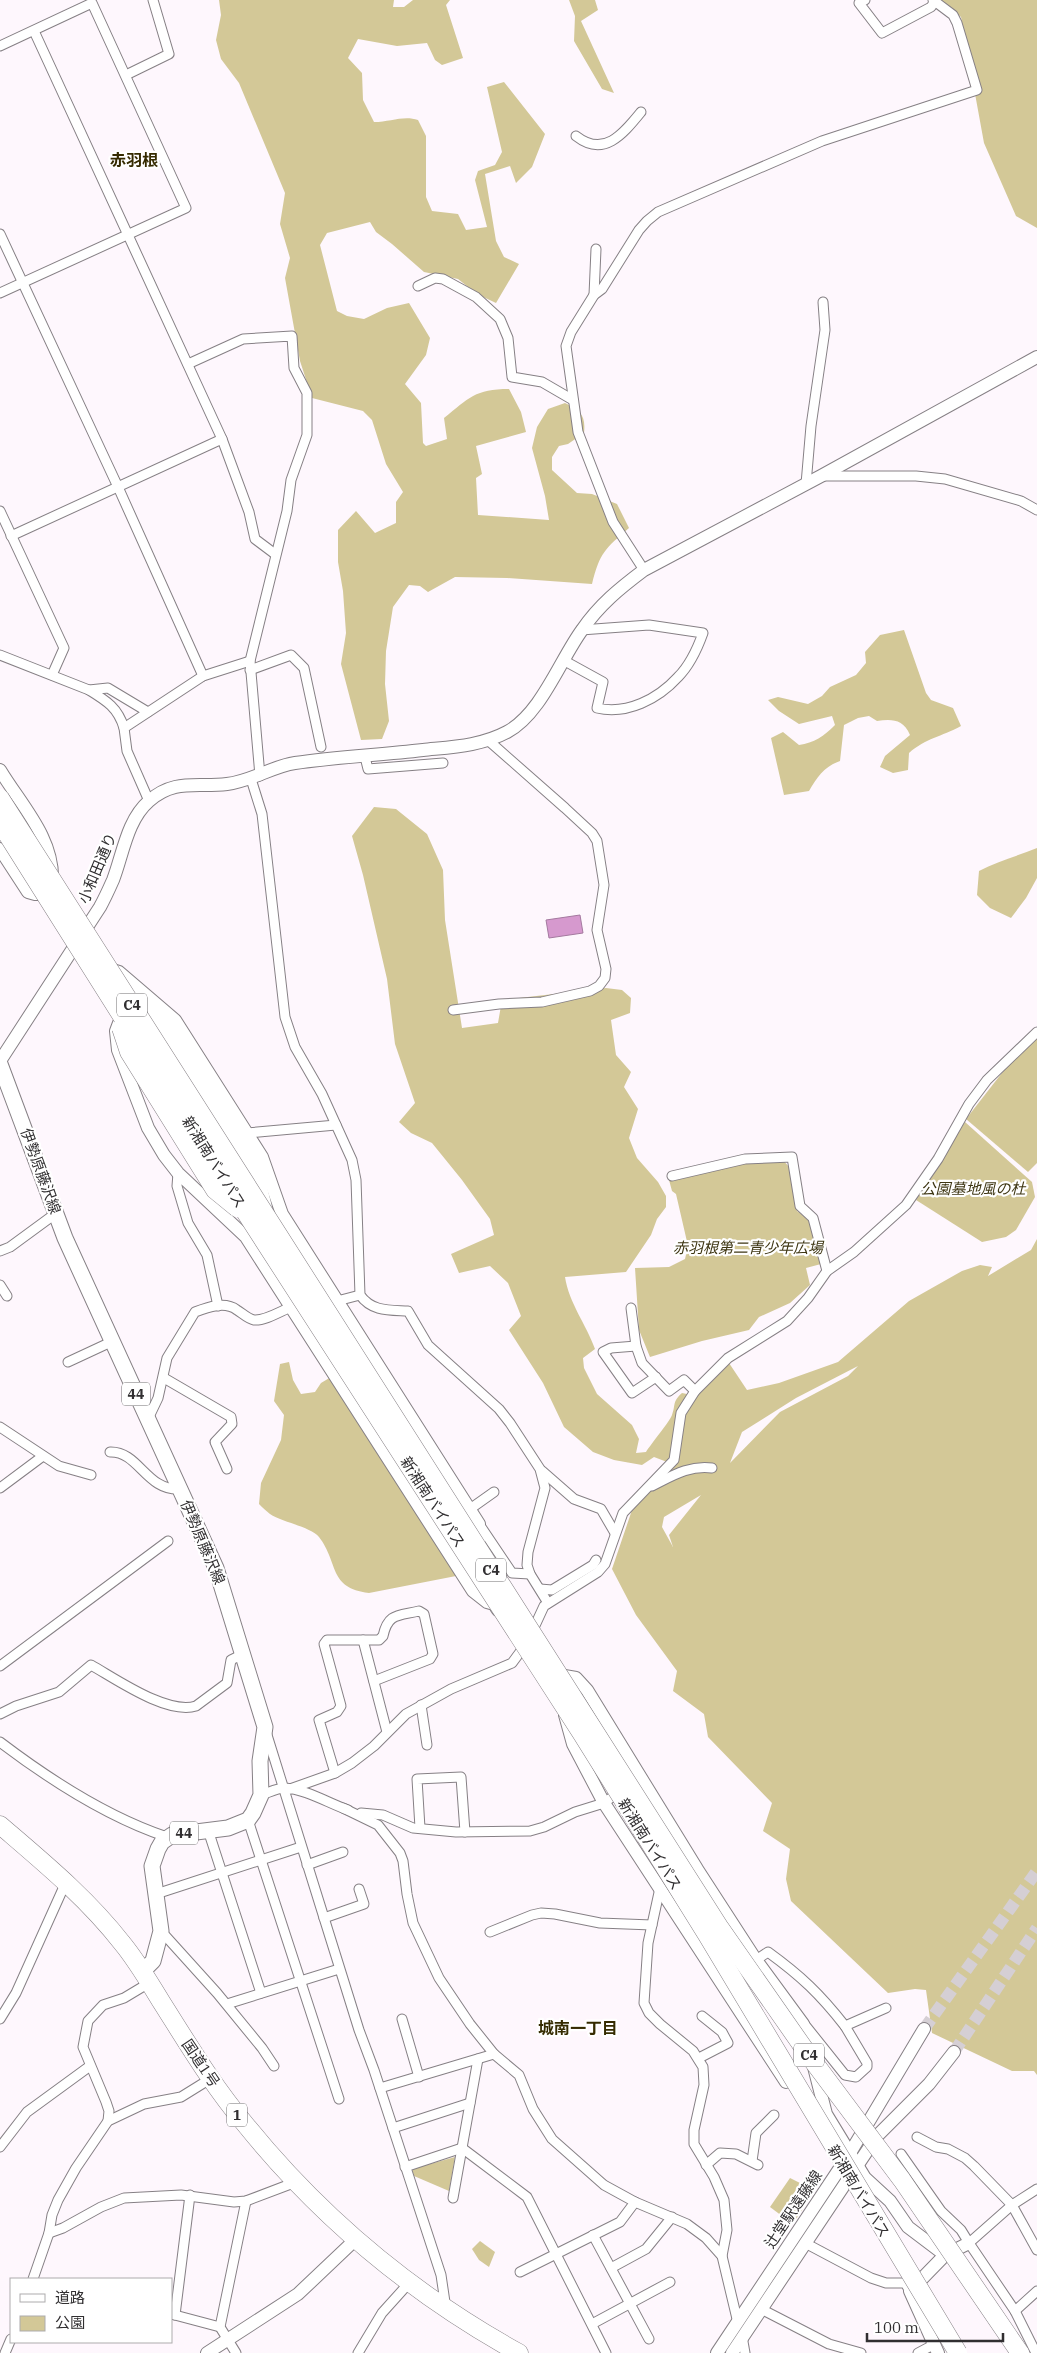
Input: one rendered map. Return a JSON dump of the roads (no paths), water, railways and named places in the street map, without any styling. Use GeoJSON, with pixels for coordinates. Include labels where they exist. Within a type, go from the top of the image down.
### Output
{"type":"FeatureCollection","features":[{"type":"Feature","properties":{"kind":"highway","name":"新湘南バイパス"},"geometry":{"type":"LineString","coordinates":[[0,798],[114,985],[702,1926],[903,2265],[958,2353]]}},
{"type":"Feature","properties":{"kind":"highway","name":"新湘南バイパス"},"geometry":{"type":"LineString","coordinates":[[0,823],[114,985]]}},
{"type":"Feature","properties":{"kind":"highway"},"geometry":{"type":"LineString","coordinates":[[114,985],[129,1052],[176,1129],[215,1190],[258,1216]]}},
{"type":"Feature","properties":{"kind":"highway","name":"新湘南バイパス"},"geometry":{"type":"LineString","coordinates":[[258,1216],[720,1928],[810,2057],[902,2180],[1020,2353]]}},
{"type":"Feature","properties":{"kind":"highway","name":"国道1号"},"geometry":{"type":"LineString","coordinates":[[0,1825],[80,1894],[102,1917],[146,1977],[210,2079],[245,2125],[296,2182],[356,2239],[409,2283],[446,2309],[519,2353]]}},
{"type":"Feature","properties":{"kind":"main road","name":"伊勢原藤沢線"},"geometry":{"type":"LineString","coordinates":[[0,1063],[36,1157],[55,1214],[111,1342],[201,1531],[216,1568],[265,1726],[260,1761],[261,1795],[248,1820]]}},
{"type":"Feature","properties":{"kind":"main road","name":"44"},"geometry":{"type":"LineString","coordinates":[[146,1977],[161,1931],[152,1866],[158,1849],[167,1837],[181,1833],[233,1826],[248,1820]]}},
{"type":"Feature","properties":{"kind":"street"},"geometry":{"type":"LineString","coordinates":[[126,75],[169,54],[153,0]]}},
{"type":"Feature","properties":{"kind":"street"},"geometry":{"type":"LineString","coordinates":[[644,570],[613,522],[578,432],[566,346],[594,295],[602,289],[639,230],[647,220],[658,212],[822,141],[977,90],[953,15],[934,1],[931,7],[882,33],[859,3],[865,0]]}},
{"type":"Feature","properties":{"kind":"street"},"geometry":{"type":"LineString","coordinates":[[0,46],[92,3],[186,208],[0,293]]}},
{"type":"Feature","properties":{"kind":"street"},"geometry":{"type":"LineString","coordinates":[[34,31],[222,439],[249,512],[255,539],[276,554]]}},
{"type":"Feature","properties":{"kind":"street"},"geometry":{"type":"LineString","coordinates":[[576,136],[585,144],[597,146],[608,143],[620,135],[641,112]]}},
{"type":"Feature","properties":{"kind":"street"},"geometry":{"type":"LineString","coordinates":[[0,234],[118,487],[203,676]]}},
{"type":"Feature","properties":{"kind":"street"},"geometry":{"type":"LineString","coordinates":[[594,295],[596,248]]}},
{"type":"Feature","properties":{"kind":"street"},"geometry":{"type":"LineString","coordinates":[[418,286],[435,278],[443,279],[476,298],[500,319],[508,338],[512,377],[542,382],[573,400]]}},
{"type":"Feature","properties":{"kind":"street"},"geometry":{"type":"LineString","coordinates":[[806,484],[810,426],[825,330],[823,302]]}},
{"type":"Feature","properties":{"kind":"street"},"geometry":{"type":"LineString","coordinates":[[188,364],[243,339],[292,336],[294,368],[307,393],[306,435],[291,480],[287,511],[250,665],[255,778],[262,814],[285,1017],[295,1047],[322,1094],[350,1154],[356,1180],[360,1295],[365,1302],[374,1308],[408,1312],[428,1345],[499,1410],[510,1423],[540,1469],[574,1499],[601,1509],[615,1533]]}},
{"type":"Feature","properties":{"kind":"street","name":"小和田通り"},"geometry":{"type":"LineString","coordinates":[[0,1063],[48,990],[83,944],[113,880],[132,826],[149,801],[165,790],[184,784],[216,785],[255,778],[295,763],[365,757],[489,741],[510,731],[526,716],[581,630],[599,607],[618,589],[644,570],[821,476],[1037,357]]}},
{"type":"Feature","properties":{"kind":"street"},"geometry":{"type":"LineString","coordinates":[[11,536],[222,439]]}},
{"type":"Feature","properties":{"kind":"street"},"geometry":{"type":"LineString","coordinates":[[821,476],[916,476],[945,479],[1022,501],[1037,510]]}},
{"type":"Feature","properties":{"kind":"street"},"geometry":{"type":"LineString","coordinates":[[0,511],[64,648],[52,675]]}},
{"type":"Feature","properties":{"kind":"street"},"geometry":{"type":"LineString","coordinates":[[563,660],[603,682],[597,708],[610,711],[644,704],[679,677],[704,633],[649,625],[581,630]]}},
{"type":"Feature","properties":{"kind":"street"},"geometry":{"type":"LineString","coordinates":[[0,655],[89,690],[110,702],[120,717],[124,728],[127,750],[149,801]]}},
{"type":"Feature","properties":{"kind":"street"},"geometry":{"type":"LineString","coordinates":[[124,728],[203,676],[291,655],[304,668],[321,747]]}},
{"type":"Feature","properties":{"kind":"street"},"geometry":{"type":"LineString","coordinates":[[89,690],[108,688],[148,712]]}},
{"type":"Feature","properties":{"kind":"street"},"geometry":{"type":"LineString","coordinates":[[453,1010],[499,1004],[542,1002],[590,991],[599,986],[605,978],[606,969],[596,930],[604,885],[603,868],[597,841],[565,808],[489,741]]}},
{"type":"Feature","properties":{"kind":"street"},"geometry":{"type":"LineString","coordinates":[[365,757],[368,769],[443,763]]}},
{"type":"Feature","properties":{"kind":"street"},"geometry":{"type":"LineString","coordinates":[[0,770],[42,836],[53,866],[52,886],[55,897],[83,944],[114,985],[121,1010],[121,1017],[116,1031],[118,1050],[148,1128],[178,1173],[246,1237],[480,1598],[494,1604],[546,1672],[576,1678],[581,1681],[704,1881],[756,1960],[803,2024],[845,2075],[856,2077],[867,2067],[867,2062],[844,2026],[819,1994],[798,1973],[768,1952],[756,1960]]}},
{"type":"Feature","properties":{"kind":"street"},"geometry":{"type":"LineString","coordinates":[[2,853],[26,869],[45,859],[48,851]]}},
{"type":"Feature","properties":{"kind":"street"},"geometry":{"type":"LineString","coordinates":[[2,853],[28,892],[35,894],[48,893],[55,897]]}},
{"type":"Feature","properties":{"kind":"street"},"geometry":{"type":"LineString","coordinates":[[114,985],[175,1020],[264,1162],[278,1207],[479,1524],[512,1573],[530,1574]]}},
{"type":"Feature","properties":{"kind":"street"},"geometry":{"type":"LineString","coordinates":[[261,1795],[335,1773],[363,1756],[406,1714],[421,1705],[512,1663],[525,1645],[544,1606],[598,1572],[608,1557],[623,1512],[674,1460],[681,1413],[695,1391],[728,1358],[787,1321],[808,1298],[827,1271],[862,1246],[906,1205],[938,1159],[969,1104],[987,1080],[1037,1032]]}},
{"type":"Feature","properties":{"kind":"street"},"geometry":{"type":"LineString","coordinates":[[247,1133],[336,1125]]}},
{"type":"Feature","properties":{"kind":"street"},"geometry":{"type":"LineString","coordinates":[[672,1176],[745,1159],[792,1157],[800,1206],[813,1218],[827,1271]]}},
{"type":"Feature","properties":{"kind":"street"},"geometry":{"type":"LineString","coordinates":[[178,1173],[176,1186],[188,1223],[207,1255],[218,1306]]}},
{"type":"Feature","properties":{"kind":"street"},"geometry":{"type":"LineString","coordinates":[[0,1251],[10,1247],[55,1214]]}},
{"type":"Feature","properties":{"kind":"street"},"geometry":{"type":"LineString","coordinates":[[0,1285],[7,1296]]}},
{"type":"Feature","properties":{"kind":"street"},"geometry":{"type":"LineString","coordinates":[[337,1301],[360,1295]]}},
{"type":"Feature","properties":{"kind":"street"},"geometry":{"type":"LineString","coordinates":[[148,1419],[158,1398],[167,1358],[196,1312],[218,1306],[234,1308],[251,1320],[258,1320],[291,1307]]}},
{"type":"Feature","properties":{"kind":"street"},"geometry":{"type":"LineString","coordinates":[[631,1308],[636,1346],[642,1363],[669,1391],[684,1380],[695,1391]]}},
{"type":"Feature","properties":{"kind":"street"},"geometry":{"type":"LineString","coordinates":[[68,1362],[111,1342]]}},
{"type":"Feature","properties":{"kind":"street"},"geometry":{"type":"LineString","coordinates":[[636,1346],[611,1348],[603,1352],[632,1394],[656,1377]]}},
{"type":"Feature","properties":{"kind":"street"},"geometry":{"type":"LineString","coordinates":[[164,1378],[231,1417],[232,1424],[215,1442],[227,1469]]}},
{"type":"Feature","properties":{"kind":"street"},"geometry":{"type":"LineString","coordinates":[[0,1427],[59,1466],[91,1475]]}},
{"type":"Feature","properties":{"kind":"street"},"geometry":{"type":"LineString","coordinates":[[110,1452],[126,1455],[162,1488],[180,1489]]}},
{"type":"Feature","properties":{"kind":"street"},"geometry":{"type":"LineString","coordinates":[[0,1488],[43,1456]]}},
{"type":"Feature","properties":{"kind":"street"},"geometry":{"type":"LineString","coordinates":[[647,1488],[688,1468],[701,1466],[712,1468]]}},
{"type":"Feature","properties":{"kind":"street"},"geometry":{"type":"LineString","coordinates":[[540,1469],[545,1488],[528,1552],[527,1565],[530,1574],[548,1603]]}},
{"type":"Feature","properties":{"kind":"street"},"geometry":{"type":"LineString","coordinates":[[470,1509],[494,1492]]}},
{"type":"Feature","properties":{"kind":"street"},"geometry":{"type":"LineString","coordinates":[[479,1524],[479,1568],[566,1715],[573,1744],[604,1803],[798,2100],[826,2114]]}},
{"type":"Feature","properties":{"kind":"street"},"geometry":{"type":"LineString","coordinates":[[0,1666],[168,1541]]}},
{"type":"Feature","properties":{"kind":"street"},"geometry":{"type":"LineString","coordinates":[[459,1568],[479,1558]]}},
{"type":"Feature","properties":{"kind":"street"},"geometry":{"type":"LineString","coordinates":[[540,1589],[552,1590],[593,1564],[596,1560]]}},
{"type":"Feature","properties":{"kind":"street"},"geometry":{"type":"LineString","coordinates":[[335,1773],[319,1720],[337,1712],[341,1706],[324,1644],[327,1640],[379,1640],[383,1636],[386,1622],[391,1618],[420,1610],[424,1614],[433,1654],[430,1659],[374,1681]]}},
{"type":"Feature","properties":{"kind":"street"},"geometry":{"type":"LineString","coordinates":[[363,1640],[387,1732]]}},
{"type":"Feature","properties":{"kind":"street"},"geometry":{"type":"LineString","coordinates":[[0,1714],[16,1706],[58,1692],[91,1665],[166,1704],[181,1709],[190,1708],[196,1706],[227,1683],[231,1660],[243,1654]]}},
{"type":"Feature","properties":{"kind":"street"},"geometry":{"type":"LineString","coordinates":[[421,1705],[427,1745]]}},
{"type":"Feature","properties":{"kind":"street"},"geometry":{"type":"LineString","coordinates":[[265,1726],[340,1969],[441,2275],[446,2309]]}},
{"type":"Feature","properties":{"kind":"street"},"geometry":{"type":"LineString","coordinates":[[0,1742],[22,1759],[83,1797],[145,1831],[167,1837]]}},
{"type":"Feature","properties":{"kind":"street"},"geometry":{"type":"LineString","coordinates":[[342,1808],[359,1813],[383,1815],[407,1827],[465,1832],[537,1829],[575,1812],[604,1803],[639,1776]]}},
{"type":"Feature","properties":{"kind":"street"},"geometry":{"type":"LineString","coordinates":[[420,1828],[417,1779],[461,1777],[465,1832]]}},
{"type":"Feature","properties":{"kind":"street"},"geometry":{"type":"LineString","coordinates":[[286,1789],[324,1799],[378,1825],[400,1853],[413,1923],[444,1987],[462,2015],[494,2054],[519,2076],[537,2117],[559,2148],[604,2185],[635,2202],[672,2217],[695,2229],[722,2256]]}},
{"type":"Feature","properties":{"kind":"street"},"geometry":{"type":"LineString","coordinates":[[248,1820],[339,2099]]}},
{"type":"Feature","properties":{"kind":"street"},"geometry":{"type":"LineString","coordinates":[[208,1830],[261,1993]]}},
{"type":"Feature","properties":{"kind":"street"},"geometry":{"type":"LineString","coordinates":[[156,1894],[302,1847]]}},
{"type":"Feature","properties":{"kind":"street"},"geometry":{"type":"LineString","coordinates":[[307,1865],[343,1852]]}},
{"type":"Feature","properties":{"kind":"street"},"geometry":{"type":"LineString","coordinates":[[669,1902],[704,1881]]}},
{"type":"Feature","properties":{"kind":"street"},"geometry":{"type":"LineString","coordinates":[[0,2019],[16,1993],[66,1882]]}},
{"type":"Feature","properties":{"kind":"street"},"geometry":{"type":"LineString","coordinates":[[660,1888],[652,1926],[643,1996],[646,2008],[660,2024],[684,2042],[699,2058],[703,2067],[704,2084],[694,2130],[694,2144],[719,2187],[724,2200],[727,2230],[722,2256],[743,2337],[745,2353]]}},
{"type":"Feature","properties":{"kind":"street"},"geometry":{"type":"LineString","coordinates":[[324,1918],[364,1904],[359,1889]]}},
{"type":"Feature","properties":{"kind":"street"},"geometry":{"type":"LineString","coordinates":[[490,1932],[541,1913],[555,1914],[600,1924],[652,1926]]}},
{"type":"Feature","properties":{"kind":"street"},"geometry":{"type":"LineString","coordinates":[[161,1931],[227,2004],[274,2066]]}},
{"type":"Feature","properties":{"kind":"street"},"geometry":{"type":"LineString","coordinates":[[227,2004],[340,1969]]}},
{"type":"Feature","properties":{"kind":"street"},"geometry":{"type":"LineString","coordinates":[[33,2278],[58,2200],[76,2168],[108,2121],[109,2111],[83,2047],[88,2020],[103,2005],[124,1998],[146,1977]]}},
{"type":"Feature","properties":{"kind":"street"},"geometry":{"type":"LineString","coordinates":[[844,2026],[886,2008]]}},
{"type":"Feature","properties":{"kind":"street"},"geometry":{"type":"LineString","coordinates":[[699,2058],[728,2043],[722,2032],[702,2016]]}},
{"type":"Feature","properties":{"kind":"street"},"geometry":{"type":"LineString","coordinates":[[402,2019],[419,2077]]}},
{"type":"Feature","properties":{"kind":"street"},"geometry":{"type":"LineString","coordinates":[[803,2024],[826,2114],[865,2178],[890,2201],[908,2227],[944,2255]]}},
{"type":"Feature","properties":{"kind":"street","name":"辻堂駅遠藤線"},"geometry":{"type":"LineString","coordinates":[[716,2353],[850,2153],[924,2029]]}},
{"type":"Feature","properties":{"kind":"street","name":"辻堂駅遠藤線"},"geometry":{"type":"LineString","coordinates":[[732,2353],[877,2136],[929,2084],[954,2052]]}},
{"type":"Feature","properties":{"kind":"street"},"geometry":{"type":"LineString","coordinates":[[380,2088],[494,2054]]}},
{"type":"Feature","properties":{"kind":"street"},"geometry":{"type":"LineString","coordinates":[[453,2198],[478,2059]]}},
{"type":"Feature","properties":{"kind":"street"},"geometry":{"type":"LineString","coordinates":[[0,2147],[27,2112],[90,2066]]}},
{"type":"Feature","properties":{"kind":"street"},"geometry":{"type":"LineString","coordinates":[[108,2121],[144,2104],[181,2097],[210,2079]]}},
{"type":"Feature","properties":{"kind":"street"},"geometry":{"type":"LineString","coordinates":[[393,2128],[470,2104]]}},
{"type":"Feature","properties":{"kind":"street"},"geometry":{"type":"LineString","coordinates":[[706,2164],[720,2153],[736,2154],[755,2163],[756,2134],[774,2115]]}},
{"type":"Feature","properties":{"kind":"street"},"geometry":{"type":"LineString","coordinates":[[917,2137],[936,2147],[948,2149],[965,2158],[1012,2205],[1037,2250]]}},
{"type":"Feature","properties":{"kind":"street"},"geometry":{"type":"LineString","coordinates":[[405,2167],[462,2148]]}},
{"type":"Feature","properties":{"kind":"street"},"geometry":{"type":"LineString","coordinates":[[462,2148],[527,2198],[606,2353]]}},
{"type":"Feature","properties":{"kind":"street"},"geometry":{"type":"LineString","coordinates":[[901,2154],[941,2211],[960,2230],[969,2243],[1015,2311],[1036,2353]]}},
{"type":"Feature","properties":{"kind":"street"},"geometry":{"type":"LineString","coordinates":[[49,2233],[63,2228],[101,2207],[124,2198],[190,2196],[234,2202],[246,2201],[296,2182]]}},
{"type":"Feature","properties":{"kind":"street"},"geometry":{"type":"LineString","coordinates":[[910,2291],[944,2255],[969,2243],[1012,2205],[1037,2189]]}},
{"type":"Feature","properties":{"kind":"street"},"geometry":{"type":"LineString","coordinates":[[190,2196],[173,2315],[220,2327]]}},
{"type":"Feature","properties":{"kind":"street"},"geometry":{"type":"LineString","coordinates":[[236,2353],[220,2327],[246,2201]]}},
{"type":"Feature","properties":{"kind":"street"},"geometry":{"type":"LineString","coordinates":[[520,2272],[620,2222],[635,2202]]}},
{"type":"Feature","properties":{"kind":"street"},"geometry":{"type":"LineString","coordinates":[[611,2268],[646,2249],[672,2217]]}},
{"type":"Feature","properties":{"kind":"street"},"geometry":{"type":"LineString","coordinates":[[593,2235],[649,2340]]}},
{"type":"Feature","properties":{"kind":"street"},"geometry":{"type":"LineString","coordinates":[[207,2353],[298,2294],[356,2239]]}},
{"type":"Feature","properties":{"kind":"street"},"geometry":{"type":"LineString","coordinates":[[805,2243],[871,2278],[886,2283],[905,2283],[935,2349],[918,2353]]}},
{"type":"Feature","properties":{"kind":"street"},"geometry":{"type":"LineString","coordinates":[[592,2324],[670,2282]]}},
{"type":"Feature","properties":{"kind":"street"},"geometry":{"type":"LineString","coordinates":[[358,2353],[382,2313],[409,2283]]}},
{"type":"Feature","properties":{"kind":"street"},"geometry":{"type":"LineString","coordinates":[[1015,2311],[1037,2291]]}},
{"type":"Feature","properties":{"kind":"street"},"geometry":{"type":"LineString","coordinates":[[761,2309],[829,2344],[861,2353]]}},
{"type":"Feature","properties":{"kind":"street"},"geometry":{"type":"LineString","coordinates":[[4,2353],[10,2341]]}},
{"type":"Feature","properties":{"kind":"tunnel"},"geometry":{"type":"LineString","coordinates":[[924,2029],[1037,1871]]}},
{"type":"Feature","properties":{"kind":"tunnel"},"geometry":{"type":"LineString","coordinates":[[954,2052],[1037,1928]]}},
{"type":"Feature","properties":{"kind":"district","name":"赤羽根"},"geometry":{"type":"Point","coordinates":[134,160]}},
{"type":"Feature","properties":{"kind":"district","name":"城南一丁目"},"geometry":{"type":"Point","coordinates":[578,2028]}},
{"type":"Feature","properties":{"kind":"park label","name":"公園墓地風の杜"},"geometry":{"type":"Point","coordinates":[973,1188]}},
{"type":"Feature","properties":{"kind":"park label","name":"赤羽根第二青少年広場"},"geometry":{"type":"Point","coordinates":[748,1247]}}]}
